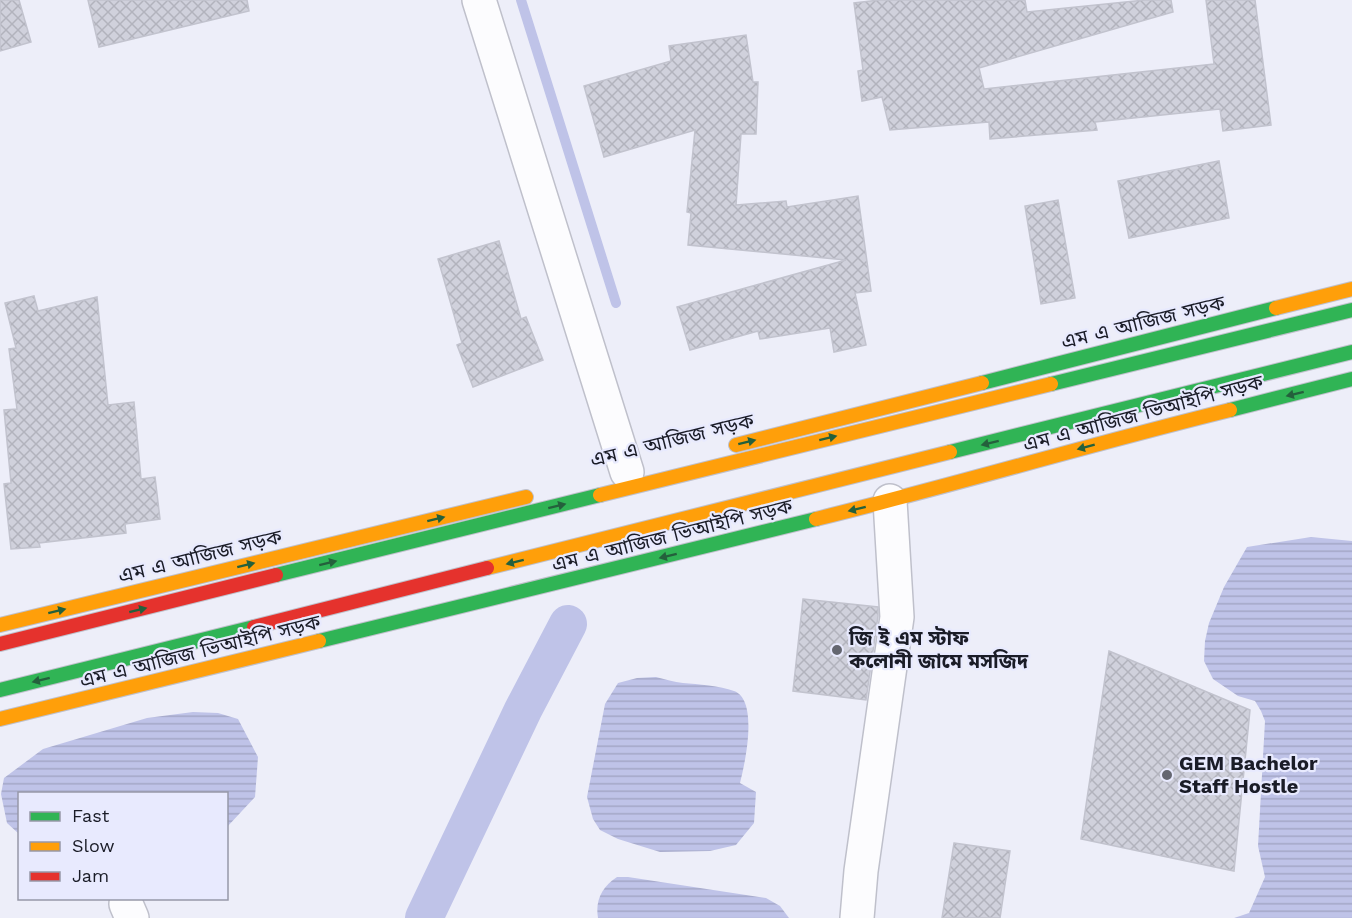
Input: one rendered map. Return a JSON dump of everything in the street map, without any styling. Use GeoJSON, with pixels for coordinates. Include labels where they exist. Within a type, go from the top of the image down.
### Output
{"type":"FeatureCollection","features":[{"type":"Feature","properties":{"kind":"main road","name":"এম এ আজিজ সড়ক"},"geometry":{"type":"LineString","coordinates":[[718,449],[1352,289]]}},
{"type":"Feature","properties":{"kind":"main road"},"geometry":{"type":"LineString","coordinates":[[0,644],[1352,310]]}},
{"type":"Feature","properties":{"kind":"main road"},"geometry":{"type":"LineString","coordinates":[[0,690],[1352,352]]}},
{"type":"Feature","properties":{"kind":"main road","name":"এম এ আজিজ ভিআইপি সড়ক"},"geometry":{"type":"LineString","coordinates":[[0,720],[890,501],[1149,430],[1352,380]]}},
{"type":"Feature","properties":{"kind":"main road","name":"এম এ আজিজ সড়ক"},"geometry":{"type":"LineString","coordinates":[[0,625],[534,495]]}},
{"type":"Feature","properties":{"kind":"street"},"geometry":{"type":"LineString","coordinates":[[479,0],[626,472]]}},
{"type":"Feature","properties":{"kind":"street"},"geometry":{"type":"LineString","coordinates":[[857,918],[863,859],[897,617],[890,501]]}},
{"type":"Feature","properties":{"kind":"water"},"geometry":{"type":"Polygon","coordinates":[[[1311,537],[1352,541],[1352,918],[1234,918],[1249,913],[1265,877],[1258,846],[1265,721],[1255,701],[1238,696],[1213,679],[1204,661],[1205,641],[1209,623],[1224,587],[1247,547],[1311,537]]]}},
{"type":"Feature","properties":{"kind":"water"},"geometry":{"type":"Polygon","coordinates":[[[656,677],[680,683],[722,688],[734,691],[742,697],[746,706],[748,733],[740,783],[756,792],[754,823],[736,845],[710,851],[660,852],[618,839],[600,830],[593,819],[587,797],[605,704],[618,683],[637,678],[656,677]]]}},
{"type":"Feature","properties":{"kind":"water"},"geometry":{"type":"Polygon","coordinates":[[[193,712],[218,713],[238,719],[258,757],[255,797],[228,826],[228,792],[18,792],[18,833],[7,823],[1,794],[4,778],[43,749],[147,718],[193,712]]]}},
{"type":"Feature","properties":{"kind":"water"},"geometry":{"type":"Polygon","coordinates":[[[617,877],[766,898],[780,906],[789,918],[598,918],[601,894],[617,877]]]}},
{"type":"Feature","properties":{"kind":"building"},"geometry":{"type":"Polygon","coordinates":[[[0,0],[19,0],[31,42],[0,51],[0,0]]]}},
{"type":"Feature","properties":{"kind":"building"},"geometry":{"type":"Polygon","coordinates":[[[88,0],[247,0],[249,11],[99,47],[88,0]]]}},
{"type":"Feature","properties":{"kind":"building"},"geometry":{"type":"Polygon","coordinates":[[[879,0],[1025,0],[1027,12],[1145,0],[1171,0],[1173,12],[979,68],[984,89],[1214,64],[1206,0],[1255,0],[1271,125],[1223,131],[1220,109],[1095,122],[1097,130],[990,139],[989,122],[890,130],[882,97],[862,101],[858,71],[863,70],[854,3],[879,0]]]}},
{"type":"Feature","properties":{"kind":"building"},"geometry":{"type":"Polygon","coordinates":[[[746,35],[753,82],[758,82],[756,134],[741,134],[736,205],[786,201],[787,207],[858,196],[871,291],[855,293],[866,345],[834,352],[830,328],[760,339],[758,331],[690,350],[677,307],[846,260],[688,245],[691,213],[687,212],[695,130],[604,157],[584,86],[671,61],[669,46],[746,35]]]}},
{"type":"Feature","properties":{"kind":"building"},"geometry":{"type":"Polygon","coordinates":[[[1219,161],[1229,218],[1129,238],[1118,181],[1219,161]]]}},
{"type":"Feature","properties":{"kind":"building"},"geometry":{"type":"Polygon","coordinates":[[[1058,200],[1075,298],[1041,304],[1025,206],[1058,200]]]}},
{"type":"Feature","properties":{"kind":"building"},"geometry":{"type":"Polygon","coordinates":[[[499,241],[521,319],[526,317],[543,360],[473,387],[457,345],[462,343],[438,259],[499,241]]]}},
{"type":"Feature","properties":{"kind":"building"},"geometry":{"type":"Polygon","coordinates":[[[34,296],[38,311],[97,297],[108,405],[134,402],[141,479],[155,477],[160,519],[125,524],[126,533],[39,543],[40,547],[11,549],[4,484],[11,483],[4,410],[17,409],[9,349],[16,348],[5,303],[34,296]]]}},
{"type":"Feature","properties":{"kind":"building","name":"জি ই এম স্টাফ কলোনী জামে মসজিদ"},"geometry":{"type":"Polygon","coordinates":[[[803,599],[878,607],[866,700],[793,691],[803,599]]]}},
{"type":"Feature","properties":{"kind":"building","name":"GEM Bachelor Staff Hostle"},"geometry":{"type":"Polygon","coordinates":[[[1109,651],[1250,710],[1234,871],[1081,839],[1109,651]]]}},
{"type":"Feature","properties":{"kind":"building"},"geometry":{"type":"Polygon","coordinates":[[[954,843],[1010,851],[1000,918],[942,918],[954,843]]]}},
{"type":"Feature","properties":{"kind":"waterway"},"geometry":{"type":"LineString","coordinates":[[521,0],[616,303]]}},
{"type":"Feature","properties":{"kind":"waterway"},"geometry":{"type":"LineString","coordinates":[[424,918],[523,710],[568,624]]}},
{"type":"Feature","properties":{"kind":"traffic: fast"},"geometry":{"type":"LineString","coordinates":[[982,383],[1276,308]]}},
{"type":"Feature","properties":{"kind":"traffic: fast"},"geometry":{"type":"LineString","coordinates":[[1051,384],[1352,310]]}},
{"type":"Feature","properties":{"kind":"traffic: fast"},"geometry":{"type":"LineString","coordinates":[[950,452],[1352,352]]}},
{"type":"Feature","properties":{"kind":"traffic: fast"},"geometry":{"type":"LineString","coordinates":[[1230,410],[1352,379]]}},
{"type":"Feature","properties":{"kind":"traffic: fast"},"geometry":{"type":"LineString","coordinates":[[276,575],[600,495]]}},
{"type":"Feature","properties":{"kind":"traffic: fast"},"geometry":{"type":"LineString","coordinates":[[319,641],[816,519]]}},
{"type":"Feature","properties":{"kind":"traffic: fast"},"geometry":{"type":"LineString","coordinates":[[0,690],[254,627]]}},
{"type":"Feature","properties":{"kind":"traffic: slow"},"geometry":{"type":"LineString","coordinates":[[1276,308],[1352,289]]}},
{"type":"Feature","properties":{"kind":"traffic: slow"},"geometry":{"type":"LineString","coordinates":[[736,445],[982,383]]}},
{"type":"Feature","properties":{"kind":"traffic: slow"},"geometry":{"type":"LineString","coordinates":[[600,495],[1051,384]]}},
{"type":"Feature","properties":{"kind":"traffic: slow"},"geometry":{"type":"LineString","coordinates":[[816,519],[1230,410]]}},
{"type":"Feature","properties":{"kind":"traffic: slow"},"geometry":{"type":"LineString","coordinates":[[487,568],[950,452]]}},
{"type":"Feature","properties":{"kind":"traffic: slow"},"geometry":{"type":"LineString","coordinates":[[0,625],[526,497]]}},
{"type":"Feature","properties":{"kind":"traffic: slow"},"geometry":{"type":"LineString","coordinates":[[0,719],[319,641]]}},
{"type":"Feature","properties":{"kind":"traffic: jam"},"geometry":{"type":"LineString","coordinates":[[254,627],[487,568]]}},
{"type":"Feature","properties":{"kind":"traffic: jam"},"geometry":{"type":"LineString","coordinates":[[0,644],[276,575]]}},
{"type":"Feature","properties":{"kind":"place","name":"জি ই এম স্টাফ কলোনী জামে মসজিদ"},"geometry":{"type":"Point","coordinates":[837,650]}},
{"type":"Feature","properties":{"kind":"place","name":"GEM Bachelor Staff Hostle"},"geometry":{"type":"Point","coordinates":[1167,775]}}]}
